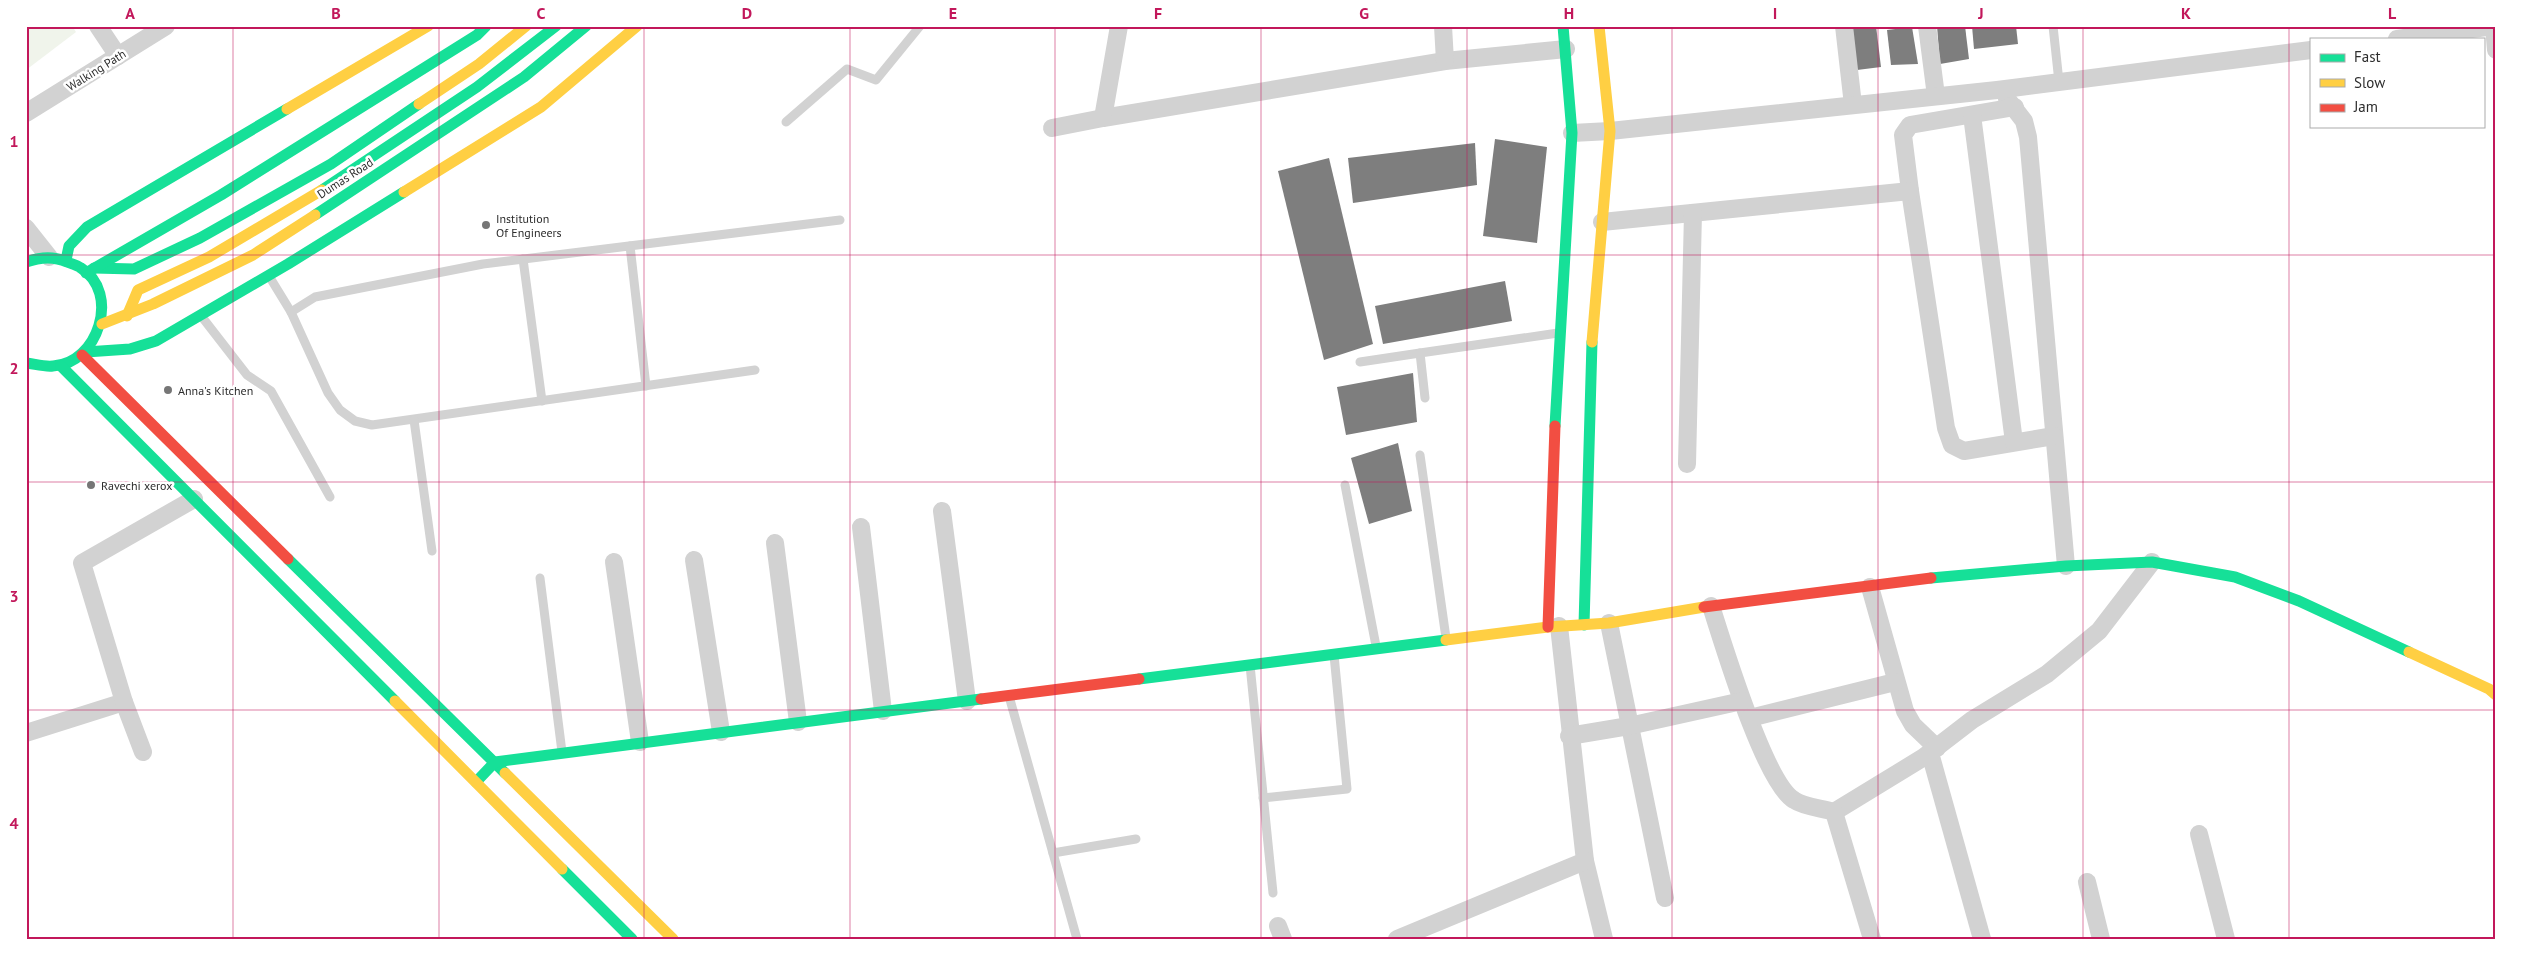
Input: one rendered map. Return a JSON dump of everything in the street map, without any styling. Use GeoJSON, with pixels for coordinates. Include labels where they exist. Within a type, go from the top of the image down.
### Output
{"type":"FeatureCollection","features":[{"type":"Feature","properties":{"kind":"street"},"geometry":{"type":"LineString","coordinates":[[98,26],[118,56]]}},
{"type":"Feature","properties":{"kind":"street","name":"Walking Path"},"geometry":{"type":"LineString","coordinates":[[26,113],[166,26]]}},
{"type":"Feature","properties":{"kind":"street"},"geometry":{"type":"LineString","coordinates":[[58,259],[66,252],[72,241],[87,228],[428,26]]}},
{"type":"Feature","properties":{"kind":"street"},"geometry":{"type":"LineString","coordinates":[[90,270],[221,195],[477,35],[486,26]]}},
{"type":"Feature","properties":{"kind":"street"},"geometry":{"type":"LineString","coordinates":[[26,262],[58,259],[90,270],[134,269],[200,238],[331,164],[478,64],[526,26]]}},
{"type":"Feature","properties":{"kind":"street"},"geometry":{"type":"LineString","coordinates":[[127,316],[138,290],[209,257],[338,180],[478,87],[556,26]]}},
{"type":"Feature","properties":{"kind":"street","name":"Dumas Road"},"geometry":{"type":"LineString","coordinates":[[102,324],[127,316],[253,255],[524,77],[586,26]]}},
{"type":"Feature","properties":{"kind":"street"},"geometry":{"type":"LineString","coordinates":[[34,374],[56,367],[84,353],[130,349],[144,345],[200,315],[542,106],[637,26]]}},
{"type":"Feature","properties":{"kind":"street"},"geometry":{"type":"LineString","coordinates":[[1102,118],[1119,26]]}},
{"type":"Feature","properties":{"kind":"street"},"geometry":{"type":"LineString","coordinates":[[1443,26],[1445,61]]}},
{"type":"Feature","properties":{"kind":"street"},"geometry":{"type":"LineString","coordinates":[[1563,26],[1572,133],[1552,468],[1553,627],[1585,861],[1604,939]]}},
{"type":"Feature","properties":{"kind":"street"},"geometry":{"type":"LineString","coordinates":[[1584,625],[1593,320],[1610,131],[1599,26]]}},
{"type":"Feature","properties":{"kind":"street"},"geometry":{"type":"LineString","coordinates":[[1844,26],[1853,105]]}},
{"type":"Feature","properties":{"kind":"street"},"geometry":{"type":"LineString","coordinates":[[1927,26],[1936,96]]}},
{"type":"Feature","properties":{"kind":"street"},"geometry":{"type":"LineString","coordinates":[[2404,38],[2494,26],[2496,50]]}},
{"type":"Feature","properties":{"kind":"street"},"geometry":{"type":"LineString","coordinates":[[1052,128],[1445,61],[1566,49]]}},
{"type":"Feature","properties":{"kind":"street"},"geometry":{"type":"LineString","coordinates":[[1572,133],[1610,131],[1997,90],[2310,50]]}},
{"type":"Feature","properties":{"kind":"street"},"geometry":{"type":"LineString","coordinates":[[1997,90],[2015,107],[2024,121],[2028,137],[2066,566]]}},
{"type":"Feature","properties":{"kind":"street"},"geometry":{"type":"LineString","coordinates":[[2015,107],[1910,125],[1903,135],[1946,428],[1952,445],[1964,451],[2054,436]]}},
{"type":"Feature","properties":{"kind":"street"},"geometry":{"type":"LineString","coordinates":[[1972,114],[2014,442]]}},
{"type":"Feature","properties":{"kind":"street"},"geometry":{"type":"LineString","coordinates":[[1602,222],[1910,191]]}},
{"type":"Feature","properties":{"kind":"street"},"geometry":{"type":"LineString","coordinates":[[1686,464],[1693,213]]}},
{"type":"Feature","properties":{"kind":"street"},"geometry":{"type":"LineString","coordinates":[[26,228],[58,259]]}},
{"type":"Feature","properties":{"kind":"street"},"geometry":{"type":"LineString","coordinates":[[84,353],[96,339],[102,324],[102,305],[90,270]]}},
{"type":"Feature","properties":{"kind":"street"},"geometry":{"type":"LineString","coordinates":[[84,353],[673,939]]}},
{"type":"Feature","properties":{"kind":"street"},"geometry":{"type":"LineString","coordinates":[[26,363],[56,367],[194,500],[632,939]]}},
{"type":"Feature","properties":{"kind":"street"},"geometry":{"type":"LineString","coordinates":[[143,752],[124,702],[82,563],[194,500]]}},
{"type":"Feature","properties":{"kind":"street"},"geometry":{"type":"LineString","coordinates":[[942,511],[967,701]]}},
{"type":"Feature","properties":{"kind":"street"},"geometry":{"type":"LineString","coordinates":[[861,527],[883,711]]}},
{"type":"Feature","properties":{"kind":"street"},"geometry":{"type":"LineString","coordinates":[[775,542],[798,722]]}},
{"type":"Feature","properties":{"kind":"street"},"geometry":{"type":"LineString","coordinates":[[694,560],[721,732]]}},
{"type":"Feature","properties":{"kind":"street"},"geometry":{"type":"LineString","coordinates":[[614,562],[640,742]]}},
{"type":"Feature","properties":{"kind":"street"},"geometry":{"type":"LineString","coordinates":[[476,782],[495,762],[562,752],[1446,640],[1553,627],[1609,623],[1711,606],[1870,587],[1936,576],[2066,566],[2152,562],[2234,577],[2299,600],[2489,689],[2496,695]]}},
{"type":"Feature","properties":{"kind":"street"},"geometry":{"type":"LineString","coordinates":[[1711,606],[1742,701],[1781,788],[1794,801],[1834,812],[1933,750],[1972,720],[2047,674],[2099,631],[2152,562]]}},
{"type":"Feature","properties":{"kind":"street"},"geometry":{"type":"LineString","coordinates":[[1870,587],[1895,682],[1908,718],[1933,750],[1982,939]]}},
{"type":"Feature","properties":{"kind":"street"},"geometry":{"type":"LineString","coordinates":[[1609,623],[1665,898]]}},
{"type":"Feature","properties":{"kind":"street"},"geometry":{"type":"LineString","coordinates":[[1750,718],[1895,682]]}},
{"type":"Feature","properties":{"kind":"street"},"geometry":{"type":"LineString","coordinates":[[1569,736],[1630,726],[1742,701]]}},
{"type":"Feature","properties":{"kind":"street"},"geometry":{"type":"LineString","coordinates":[[26,732],[124,702]]}},
{"type":"Feature","properties":{"kind":"street"},"geometry":{"type":"LineString","coordinates":[[1834,812],[1872,939]]}},
{"type":"Feature","properties":{"kind":"street"},"geometry":{"type":"LineString","coordinates":[[2199,834],[2226,939]]}},
{"type":"Feature","properties":{"kind":"street"},"geometry":{"type":"LineString","coordinates":[[1398,939],[1585,861]]}},
{"type":"Feature","properties":{"kind":"street"},"geometry":{"type":"LineString","coordinates":[[2087,882],[2101,939]]}},
{"type":"Feature","properties":{"kind":"lane"},"geometry":{"type":"LineString","coordinates":[[786,122],[848,69],[876,80],[920,26]]}},
{"type":"Feature","properties":{"kind":"lane"},"geometry":{"type":"LineString","coordinates":[[2053,26],[2059,82]]}},
{"type":"Feature","properties":{"kind":"lane"},"geometry":{"type":"LineString","coordinates":[[291,312],[315,296],[483,264],[840,220]]}},
{"type":"Feature","properties":{"kind":"lane"},"geometry":{"type":"LineString","coordinates":[[630,246],[646,386]]}},
{"type":"Feature","properties":{"kind":"lane"},"geometry":{"type":"LineString","coordinates":[[523,259],[542,401]]}},
{"type":"Feature","properties":{"kind":"lane"},"geometry":{"type":"LineString","coordinates":[[268,275],[291,312],[328,393],[340,410],[355,421],[372,425],[755,370]]}},
{"type":"Feature","properties":{"kind":"lane"},"geometry":{"type":"LineString","coordinates":[[200,315],[247,375],[272,391],[330,497]]}},
{"type":"Feature","properties":{"kind":"lane"},"geometry":{"type":"LineString","coordinates":[[1360,362],[1560,333]]}},
{"type":"Feature","properties":{"kind":"lane"},"geometry":{"type":"LineString","coordinates":[[1420,353],[1426,398]]}},
{"type":"Feature","properties":{"kind":"lane"},"geometry":{"type":"LineString","coordinates":[[414,420],[432,551]]}},
{"type":"Feature","properties":{"kind":"lane"},"geometry":{"type":"LineString","coordinates":[[1420,454],[1446,640]]}},
{"type":"Feature","properties":{"kind":"lane"},"geometry":{"type":"LineString","coordinates":[[1345,485],[1377,649]]}},
{"type":"Feature","properties":{"kind":"lane"},"geometry":{"type":"LineString","coordinates":[[540,578],[562,752]]}},
{"type":"Feature","properties":{"kind":"lane"},"geometry":{"type":"LineString","coordinates":[[1264,798],[1347,789],[1334,654]]}},
{"type":"Feature","properties":{"kind":"lane"},"geometry":{"type":"LineString","coordinates":[[1250,665],[1273,893]]}},
{"type":"Feature","properties":{"kind":"lane"},"geometry":{"type":"LineString","coordinates":[[1009,696],[1077,939]]}},
{"type":"Feature","properties":{"kind":"lane"},"geometry":{"type":"LineString","coordinates":[[1053,852],[1136,839]]}},
{"type":"Feature","properties":{"kind":"shaded area"},"geometry":{"type":"Polygon","coordinates":[[[26,26],[72,26],[76,32],[26,70],[26,26]]]}},
{"type":"Feature","properties":{"kind":"building"},"geometry":{"type":"Polygon","coordinates":[[[1876,26],[1881,67],[1857,70],[1850,29],[1876,26]]]}},
{"type":"Feature","properties":{"kind":"building"},"geometry":{"type":"Polygon","coordinates":[[[1937,26],[1965,26],[1969,59],[1940,64],[1937,26]]]}},
{"type":"Feature","properties":{"kind":"building"},"geometry":{"type":"Polygon","coordinates":[[[1972,26],[2016,26],[2018,44],[1974,49],[1972,26]]]}},
{"type":"Feature","properties":{"kind":"building"},"geometry":{"type":"Polygon","coordinates":[[[1912,27],[1918,64],[1891,65],[1887,30],[1912,27]]]}},
{"type":"Feature","properties":{"kind":"building"},"geometry":{"type":"Polygon","coordinates":[[[1495,139],[1547,147],[1537,243],[1483,236],[1495,139]]]}},
{"type":"Feature","properties":{"kind":"building"},"geometry":{"type":"Polygon","coordinates":[[[1475,143],[1477,185],[1353,203],[1348,158],[1475,143]]]}},
{"type":"Feature","properties":{"kind":"building"},"geometry":{"type":"Polygon","coordinates":[[[1329,158],[1373,344],[1324,360],[1278,171],[1329,158]]]}},
{"type":"Feature","properties":{"kind":"building"},"geometry":{"type":"Polygon","coordinates":[[[1505,281],[1512,321],[1383,344],[1375,306],[1505,281]]]}},
{"type":"Feature","properties":{"kind":"building"},"geometry":{"type":"Polygon","coordinates":[[[1413,373],[1417,422],[1346,435],[1337,387],[1413,373]]]}},
{"type":"Feature","properties":{"kind":"building"},"geometry":{"type":"Polygon","coordinates":[[[1398,443],[1412,511],[1369,524],[1351,458],[1398,443]]]}},
{"type":"Feature","properties":{"kind":"traffic: fast"},"geometry":{"type":"LineString","coordinates":[[86,273],[221,195],[477,35],[486,26]]}},
{"type":"Feature","properties":{"kind":"traffic: fast"},"geometry":{"type":"LineString","coordinates":[[322,190],[477,87],[556,26]]}},
{"type":"Feature","properties":{"kind":"traffic: fast"},"geometry":{"type":"LineString","coordinates":[[315,215],[524,77],[586,26]]}},
{"type":"Feature","properties":{"kind":"traffic: fast"},"geometry":{"type":"LineString","coordinates":[[1555,426],[1572,133],[1563,26]]}},
{"type":"Feature","properties":{"kind":"traffic: fast"},"geometry":{"type":"LineString","coordinates":[[94,268],[134,269],[200,238],[331,164],[419,104]]}},
{"type":"Feature","properties":{"kind":"traffic: fast"},"geometry":{"type":"LineString","coordinates":[[66,260],[69,246],[87,227],[287,109]]}},
{"type":"Feature","properties":{"kind":"traffic: fast"},"geometry":{"type":"LineString","coordinates":[[86,352],[130,349],[156,341],[288,264],[404,192]]}},
{"type":"Feature","properties":{"kind":"traffic: fast"},"geometry":{"type":"LineString","coordinates":[[26,262],[42,258],[52,258],[79,267],[93,279],[100,294],[102,309],[99,326],[92,341],[82,353],[69,362],[53,366],[26,363]]}},
{"type":"Feature","properties":{"kind":"traffic: fast"},"geometry":{"type":"LineString","coordinates":[[1584,625],[1592,342]]}},
{"type":"Feature","properties":{"kind":"traffic: fast"},"geometry":{"type":"LineString","coordinates":[[61,366],[395,701]]}},
{"type":"Feature","properties":{"kind":"traffic: fast"},"geometry":{"type":"LineString","coordinates":[[288,559],[505,773]]}},
{"type":"Feature","properties":{"kind":"traffic: fast"},"geometry":{"type":"LineString","coordinates":[[1931,578],[2066,566],[2152,562],[2235,577],[2299,601],[2409,652]]}},
{"type":"Feature","properties":{"kind":"traffic: fast"},"geometry":{"type":"LineString","coordinates":[[1139,679],[1446,640]]}},
{"type":"Feature","properties":{"kind":"traffic: fast"},"geometry":{"type":"LineString","coordinates":[[476,782],[495,762],[981,699]]}},
{"type":"Feature","properties":{"kind":"traffic: fast"},"geometry":{"type":"LineString","coordinates":[[562,869],[632,939]]}},
{"type":"Feature","properties":{"kind":"traffic: slow"},"geometry":{"type":"LineString","coordinates":[[287,109],[428,26]]}},
{"type":"Feature","properties":{"kind":"traffic: slow"},"geometry":{"type":"LineString","coordinates":[[419,104],[479,64],[526,26]]}},
{"type":"Feature","properties":{"kind":"traffic: slow"},"geometry":{"type":"LineString","coordinates":[[404,192],[541,107],[637,26]]}},
{"type":"Feature","properties":{"kind":"traffic: slow"},"geometry":{"type":"LineString","coordinates":[[1592,342],[1610,131],[1599,26]]}},
{"type":"Feature","properties":{"kind":"traffic: slow"},"geometry":{"type":"LineString","coordinates":[[127,316],[138,290],[209,257],[322,190]]}},
{"type":"Feature","properties":{"kind":"traffic: slow"},"geometry":{"type":"LineString","coordinates":[[102,324],[153,304],[253,255],[315,215]]}},
{"type":"Feature","properties":{"kind":"traffic: slow"},"geometry":{"type":"LineString","coordinates":[[1446,640],[1548,627],[1609,623],[1704,607]]}},
{"type":"Feature","properties":{"kind":"traffic: slow"},"geometry":{"type":"LineString","coordinates":[[2409,652],[2489,689],[2496,695]]}},
{"type":"Feature","properties":{"kind":"traffic: slow"},"geometry":{"type":"LineString","coordinates":[[395,701],[562,869]]}},
{"type":"Feature","properties":{"kind":"traffic: slow"},"geometry":{"type":"LineString","coordinates":[[505,773],[673,939]]}},
{"type":"Feature","properties":{"kind":"traffic: jam"},"geometry":{"type":"LineString","coordinates":[[82,355],[288,559]]}},
{"type":"Feature","properties":{"kind":"traffic: jam"},"geometry":{"type":"LineString","coordinates":[[1548,627],[1555,426]]}},
{"type":"Feature","properties":{"kind":"traffic: jam"},"geometry":{"type":"LineString","coordinates":[[1704,607],[1931,578]]}},
{"type":"Feature","properties":{"kind":"traffic: jam"},"geometry":{"type":"LineString","coordinates":[[981,699],[1139,679]]}},
{"type":"Feature","properties":{"kind":"place","name":"Institution Of Engineers"},"geometry":{"type":"Point","coordinates":[486,225]}},
{"type":"Feature","properties":{"kind":"place","name":"Anna's Kitchen"},"geometry":{"type":"Point","coordinates":[168,390]}},
{"type":"Feature","properties":{"kind":"place","name":"Ravechi xerox"},"geometry":{"type":"Point","coordinates":[91,485]}}]}
